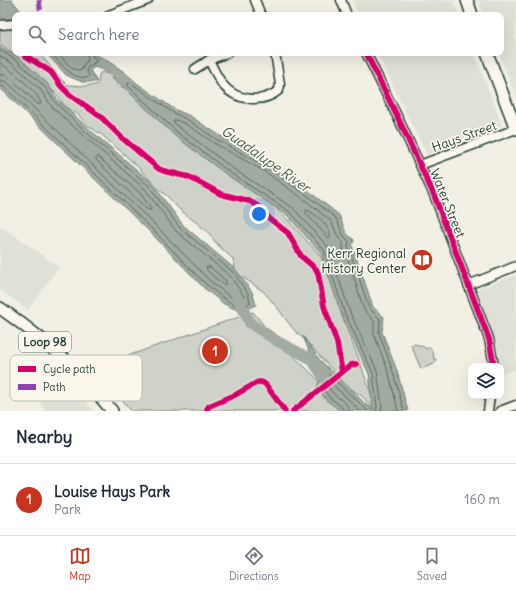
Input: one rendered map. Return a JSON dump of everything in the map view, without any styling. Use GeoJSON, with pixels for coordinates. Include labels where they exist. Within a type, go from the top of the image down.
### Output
{"type":"FeatureCollection","features":[{"type":"Feature","properties":{"kind":"main road"},"geometry":{"type":"LineString","coordinates":[[466,0],[471,12]]}},
{"type":"Feature","properties":{"kind":"main road"},"geometry":{"type":"LineString","coordinates":[[488,56],[516,129]]}},
{"type":"Feature","properties":{"kind":"main road","name":"Loop 98"},"geometry":{"type":"LineString","coordinates":[[0,308],[60,355]]}},
{"type":"Feature","properties":{"kind":"main road","name":"Loop 98"},"geometry":{"type":"LineString","coordinates":[[103,401],[112,411]]}},
{"type":"Feature","properties":{"kind":"street"},"geometry":{"type":"LineString","coordinates":[[117,12],[148,0]]}},
{"type":"Feature","properties":{"kind":"street"},"geometry":{"type":"LineString","coordinates":[[255,0],[260,12]]}},
{"type":"Feature","properties":{"kind":"street"},"geometry":{"type":"LineString","coordinates":[[341,0],[346,12]]}},
{"type":"Feature","properties":{"kind":"street"},"geometry":{"type":"LineString","coordinates":[[0,25],[12,24]]}},
{"type":"Feature","properties":{"kind":"street"},"geometry":{"type":"LineString","coordinates":[[195,68],[219,56]]}},
{"type":"Feature","properties":{"kind":"street"},"geometry":{"type":"LineString","coordinates":[[209,60],[223,84],[232,93],[249,99],[261,100],[277,93],[279,90],[280,84],[275,56]]}},
{"type":"Feature","properties":{"kind":"street","name":"Water Street"},"geometry":{"type":"LineString","coordinates":[[367,56],[434,195],[489,339],[493,363]]}},
{"type":"Feature","properties":{"kind":"street","name":"Hays Street"},"geometry":{"type":"LineString","coordinates":[[420,164],[516,129]]}},
{"type":"Feature","properties":{"kind":"street"},"geometry":{"type":"LineString","coordinates":[[468,285],[516,266]]}},
{"type":"Feature","properties":{"kind":"street"},"geometry":{"type":"LineString","coordinates":[[488,411],[490,399]]}},
{"type":"Feature","properties":{"kind":"street"},"geometry":{"type":"LineString","coordinates":[[500,411],[516,405]]}},
{"type":"Feature","properties":{"kind":"shaded area"},"geometry":{"type":"Polygon","coordinates":[[[352,0],[453,0],[458,12],[358,12],[352,0]]]}},
{"type":"Feature","properties":{"kind":"shaded area"},"geometry":{"type":"Polygon","coordinates":[[[478,0],[516,0],[516,97],[500,56],[504,56],[504,12],[483,12],[478,0]]]}},
{"type":"Feature","properties":{"kind":"shaded area"},"geometry":{"type":"Polygon","coordinates":[[[0,24],[11,26],[12,55],[0,44],[0,24]]]}},
{"type":"Feature","properties":{"kind":"shaded area"},"geometry":{"type":"Polygon","coordinates":[[[14,56],[42,56],[62,80],[69,85],[96,85],[98,83],[100,73],[102,72],[108,74],[119,85],[128,90],[273,205],[319,254],[328,271],[375,406],[373,409],[362,396],[347,386],[295,331],[264,292],[238,274],[235,269],[233,259],[218,245],[207,231],[179,209],[140,169],[102,135],[87,125],[78,114],[65,107],[53,91],[14,56]]]}},
{"type":"Feature","properties":{"kind":"shaded area"},"geometry":{"type":"Polygon","coordinates":[[[378,56],[475,56],[502,125],[427,155],[378,56]]]}},
{"type":"Feature","properties":{"kind":"shaded area"},"geometry":{"type":"Polygon","coordinates":[[[0,225],[59,267],[28,310],[0,290],[0,225]]]}},
{"type":"Feature","properties":{"kind":"shaded area"},"geometry":{"type":"Polygon","coordinates":[[[516,275],[516,370],[504,372],[504,363],[499,363],[496,343],[477,292],[479,288],[516,275]]]}},
{"type":"Feature","properties":{"kind":"shaded area"},"geometry":{"type":"Polygon","coordinates":[[[253,312],[270,333],[350,411],[131,411],[123,401],[142,401],[142,355],[130,355],[253,312]]]}},
{"type":"Feature","properties":{"kind":"shaded area"},"geometry":{"type":"Polygon","coordinates":[[[415,344],[426,349],[430,347],[434,355],[433,358],[436,359],[434,364],[421,369],[411,345],[415,344]]]}},
{"type":"Feature","properties":{"kind":"shaded area"},"geometry":{"type":"Polygon","coordinates":[[[40,401],[85,401],[94,411],[44,411],[40,401]]]}},
{"type":"Feature","properties":{"kind":"water"},"geometry":{"type":"Polygon","coordinates":[[[0,0],[12,0],[22,12],[12,12],[12,21],[0,18],[0,0]]]}},
{"type":"Feature","properties":{"kind":"water"},"geometry":{"type":"Polygon","coordinates":[[[0,46],[12,53],[12,56],[18,57],[47,83],[58,100],[90,130],[151,182],[183,225],[236,270],[252,292],[256,305],[246,310],[237,310],[224,304],[204,288],[151,233],[0,88],[0,46]]]}},
{"type":"Feature","properties":{"kind":"water"},"geometry":{"type":"Polygon","coordinates":[[[49,56],[99,56],[103,58],[174,109],[190,116],[268,164],[311,193],[339,215],[346,233],[354,240],[352,246],[373,307],[384,317],[382,332],[397,371],[408,411],[341,411],[326,400],[317,387],[320,379],[303,336],[319,359],[365,404],[373,409],[369,374],[342,316],[321,253],[287,215],[230,177],[175,136],[108,72],[95,67],[90,70],[97,82],[82,82],[66,75],[49,56]]]}},
{"type":"Feature","properties":{"kind":"waterway","name":"Guadalupe River"},"geometry":{"type":"LineString","coordinates":[[237,297],[250,323],[277,341],[311,359],[323,376]]}},
{"type":"Feature","properties":{"kind":"marked path"},"geometry":{"type":"LineString","coordinates":[[39,0],[41,12]]}},
{"type":"Feature","properties":{"kind":"cycle path"},"geometry":{"type":"LineString","coordinates":[[26,56],[51,72],[61,86],[70,95],[100,116],[121,137],[159,169],[189,177],[221,194],[249,201],[258,206],[270,219],[288,233],[301,256],[316,269],[318,273],[324,306],[337,343],[342,372]]}},
{"type":"Feature","properties":{"kind":"cycle path"},"geometry":{"type":"LineString","coordinates":[[367,56],[434,195],[489,339],[493,363]]}},
{"type":"Feature","properties":{"kind":"cycle path"},"geometry":{"type":"LineString","coordinates":[[293,411],[351,365],[356,364]]}},
{"type":"Feature","properties":{"kind":"cycle path"},"geometry":{"type":"LineString","coordinates":[[207,409],[209,406],[260,382],[266,385],[285,411]]}},
{"type":"Feature","properties":{"kind":"place","name":"Kerr Regional History Center"},"geometry":{"type":"Point","coordinates":[422,260]}},
{"type":"Feature","properties":{"kind":"place","name":"Louise Hays Park"},"geometry":{"type":"Point","coordinates":[215,351]}}]}
